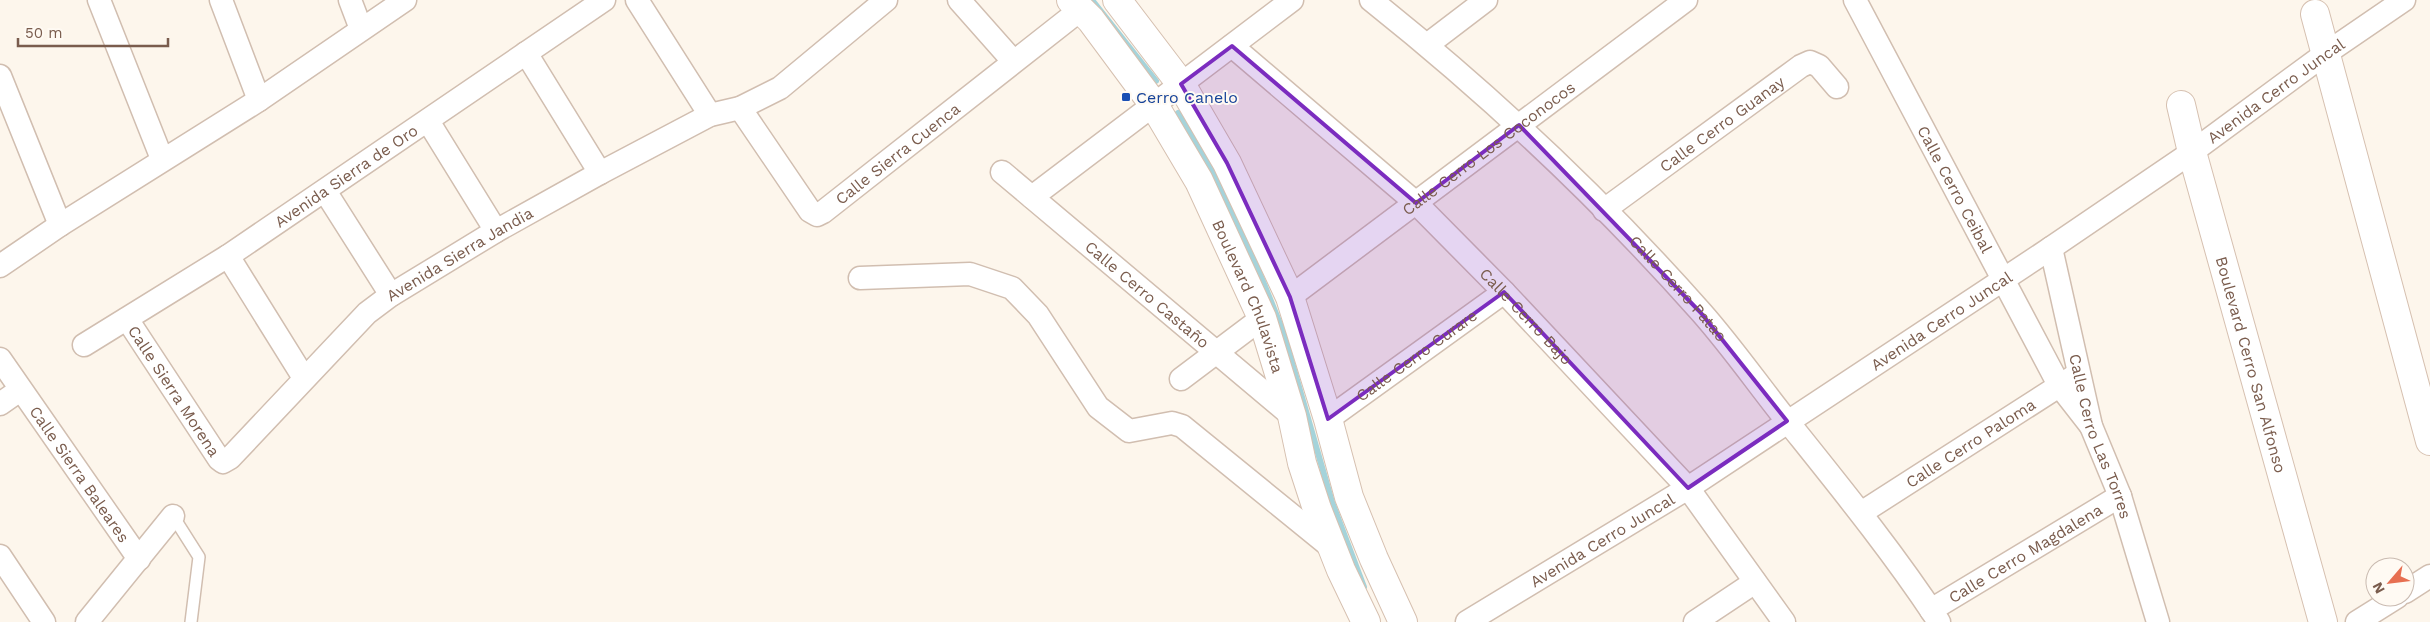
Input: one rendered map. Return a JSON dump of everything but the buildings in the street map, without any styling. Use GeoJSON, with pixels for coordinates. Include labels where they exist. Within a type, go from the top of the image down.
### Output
{"type":"FeatureCollection","features":[{"type":"Feature","properties":{"kind":"street"},"geometry":{"type":"LineString","coordinates":[[99,0],[162,159]]}},
{"type":"Feature","properties":{"kind":"street"},"geometry":{"type":"LineString","coordinates":[[221,0],[259,100]]}},
{"type":"Feature","properties":{"kind":"street"},"geometry":{"type":"LineString","coordinates":[[350,0],[361,28]]}},
{"type":"Feature","properties":{"kind":"street"},"geometry":{"type":"LineString","coordinates":[[0,266],[162,159],[259,100],[361,28],[405,0]]}},
{"type":"Feature","properties":{"kind":"street","name":"Avenida Sierra de Oro"},"geometry":{"type":"LineString","coordinates":[[84,345],[228,256],[604,0]]}},
{"type":"Feature","properties":{"kind":"street"},"geometry":{"type":"LineString","coordinates":[[637,0],[710,115]]}},
{"type":"Feature","properties":{"kind":"street","name":"Avenida Sierra Jandia"},"geometry":{"type":"LineString","coordinates":[[223,462],[230,458],[367,313],[391,295],[496,231],[600,173],[710,115],[740,108],[780,88],[886,0]]}},
{"type":"Feature","properties":{"kind":"street"},"geometry":{"type":"LineString","coordinates":[[959,0],[1013,62]]}},
{"type":"Feature","properties":{"kind":"street"},"geometry":{"type":"LineString","coordinates":[[1117,0],[1181,84],[1227,163],[1290,297],[1328,418],[1349,497],[1403,622]]}},
{"type":"Feature","properties":{"kind":"street"},"geometry":{"type":"LineString","coordinates":[[1032,198],[1292,0]]}},
{"type":"Feature","properties":{"kind":"street","name":"Calle Cerro Patao"},"geometry":{"type":"LineString","coordinates":[[1371,0],[1427,45],[1519,125],[1604,210],[1702,313],[1861,513],[1935,616]]}},
{"type":"Feature","properties":{"kind":"street"},"geometry":{"type":"LineString","coordinates":[[1427,45],[1486,0]]}},
{"type":"Feature","properties":{"kind":"street","name":"Calle Cerro Los Coconocos"},"geometry":{"type":"LineString","coordinates":[[1290,297],[1686,0]]}},
{"type":"Feature","properties":{"kind":"street","name":"Calle Cerro Ceibal"},"geometry":{"type":"LineString","coordinates":[[1855,0],[2059,384],[2091,426]]}},
{"type":"Feature","properties":{"kind":"street","name":"Avenida Cerro Juncal"},"geometry":{"type":"LineString","coordinates":[[1477,620],[1688,488],[2001,278],[2051,248],[2192,152],[2325,54],[2404,0]]}},
{"type":"Feature","properties":{"kind":"street","name":"Calle Sierra Cuenca"},"geometry":{"type":"LineString","coordinates":[[740,108],[810,211],[817,215],[1013,62],[1075,5]]}},
{"type":"Feature","properties":{"kind":"street","name":"Boulevard Chulavista"},"geometry":{"type":"LineString","coordinates":[[1075,5],[1090,20],[1154,105],[1198,181],[1262,318],[1292,416],[1302,462],[1332,548],[1366,622]]}},
{"type":"Feature","properties":{"kind":"street"},"geometry":{"type":"LineString","coordinates":[[2315,14],[2430,441]]}},
{"type":"Feature","properties":{"kind":"street","name":"Calle Cerro Bajo"},"geometry":{"type":"LineString","coordinates":[[1232,46],[1416,203],[1504,292],[1688,488],[1784,622]]}},
{"type":"Feature","properties":{"kind":"street"},"geometry":{"type":"LineString","coordinates":[[526,52],[600,173]]}},
{"type":"Feature","properties":{"kind":"street","name":"Calle Cerro Guanay"},"geometry":{"type":"LineString","coordinates":[[1604,210],[1801,66],[1810,62],[1820,66],[1837,87]]}},
{"type":"Feature","properties":{"kind":"street"},"geometry":{"type":"LineString","coordinates":[[0,76],[60,225]]}},
{"type":"Feature","properties":{"kind":"street","name":"Boulevard Cerro San Alfonso"},"geometry":{"type":"LineString","coordinates":[[2181,105],[2192,152],[2323,622]]}},
{"type":"Feature","properties":{"kind":"street"},"geometry":{"type":"LineString","coordinates":[[428,121],[496,231]]}},
{"type":"Feature","properties":{"kind":"street","name":"Calle Cerro Castaño"},"geometry":{"type":"LineString","coordinates":[[1002,172],[1292,416]]}},
{"type":"Feature","properties":{"kind":"street"},"geometry":{"type":"LineString","coordinates":[[325,191],[391,295]]}},
{"type":"Feature","properties":{"kind":"street","name":"Calle Cerro Las Torres"},"geometry":{"type":"LineString","coordinates":[[2051,248],[2091,426],[2120,496],[2152,619]]}},
{"type":"Feature","properties":{"kind":"street"},"geometry":{"type":"LineString","coordinates":[[228,256],[304,378]]}},
{"type":"Feature","properties":{"kind":"street"},"geometry":{"type":"LineString","coordinates":[[860,278],[970,274],[1012,288],[1038,315],[1098,407],[1129,431],[1172,423],[1182,426],[1332,548]]}},
{"type":"Feature","properties":{"kind":"street","name":"Calle Cerro Curare"},"geometry":{"type":"LineString","coordinates":[[1328,418],[1504,292]]}},
{"type":"Feature","properties":{"kind":"street"},"geometry":{"type":"LineString","coordinates":[[1181,379],[1262,318]]}},
{"type":"Feature","properties":{"kind":"street","name":"Calle Sierra Morena"},"geometry":{"type":"LineString","coordinates":[[127,319],[219,459],[223,462]]}},
{"type":"Feature","properties":{"kind":"street","name":"Calle Sierra Baleares"},"geometry":{"type":"LineString","coordinates":[[0,359],[139,559]]}},
{"type":"Feature","properties":{"kind":"street","name":"Calle Cerro Paloma"},"geometry":{"type":"LineString","coordinates":[[1861,513],[2059,384],[2080,374]]}},
{"type":"Feature","properties":{"kind":"street","name":"Calle Sierra Baleares"},"geometry":{"type":"LineString","coordinates":[[0,404],[20,390]]}},
{"type":"Feature","properties":{"kind":"street","name":"Calle Cerro Magdalena"},"geometry":{"type":"LineString","coordinates":[[1935,616],[2120,496]]}},
{"type":"Feature","properties":{"kind":"street"},"geometry":{"type":"LineString","coordinates":[[87,622],[173,516]]}},
{"type":"Feature","properties":{"kind":"street"},"geometry":{"type":"LineString","coordinates":[[0,556],[44,622]]}},
{"type":"Feature","properties":{"kind":"street"},"geometry":{"type":"LineString","coordinates":[[2415,586],[2430,576]]}},
{"type":"Feature","properties":{"kind":"street"},"geometry":{"type":"LineString","coordinates":[[1695,622],[1755,582]]}},
{"type":"Feature","properties":{"kind":"street"},"geometry":{"type":"LineString","coordinates":[[2358,622],[2381,607]]}},
{"type":"Feature","properties":{"kind":"lane"},"geometry":{"type":"LineString","coordinates":[[173,516],[199,557],[191,622]]}},
{"type":"Feature","properties":{"kind":"highlighted area"},"geometry":{"type":"Polygon","coordinates":[[[1232,46],[1416,203],[1519,125],[1701,313],[1787,421],[1688,488],[1504,292],[1328,419],[1290,297],[1227,163],[1181,84],[1232,46]]]}},
{"type":"Feature","properties":{"kind":"waterway"},"geometry":{"type":"LineString","coordinates":[[1092,0],[1156,81]]}},
{"type":"Feature","properties":{"kind":"waterway"},"geometry":{"type":"LineString","coordinates":[[1178,113],[1213,172],[1260,274],[1283,331],[1332,502],[1364,587]]}},
{"type":"Feature","properties":{"kind":"place","name":"Cerro Canelo"},"geometry":{"type":"Point","coordinates":[1126,97]}}]}
